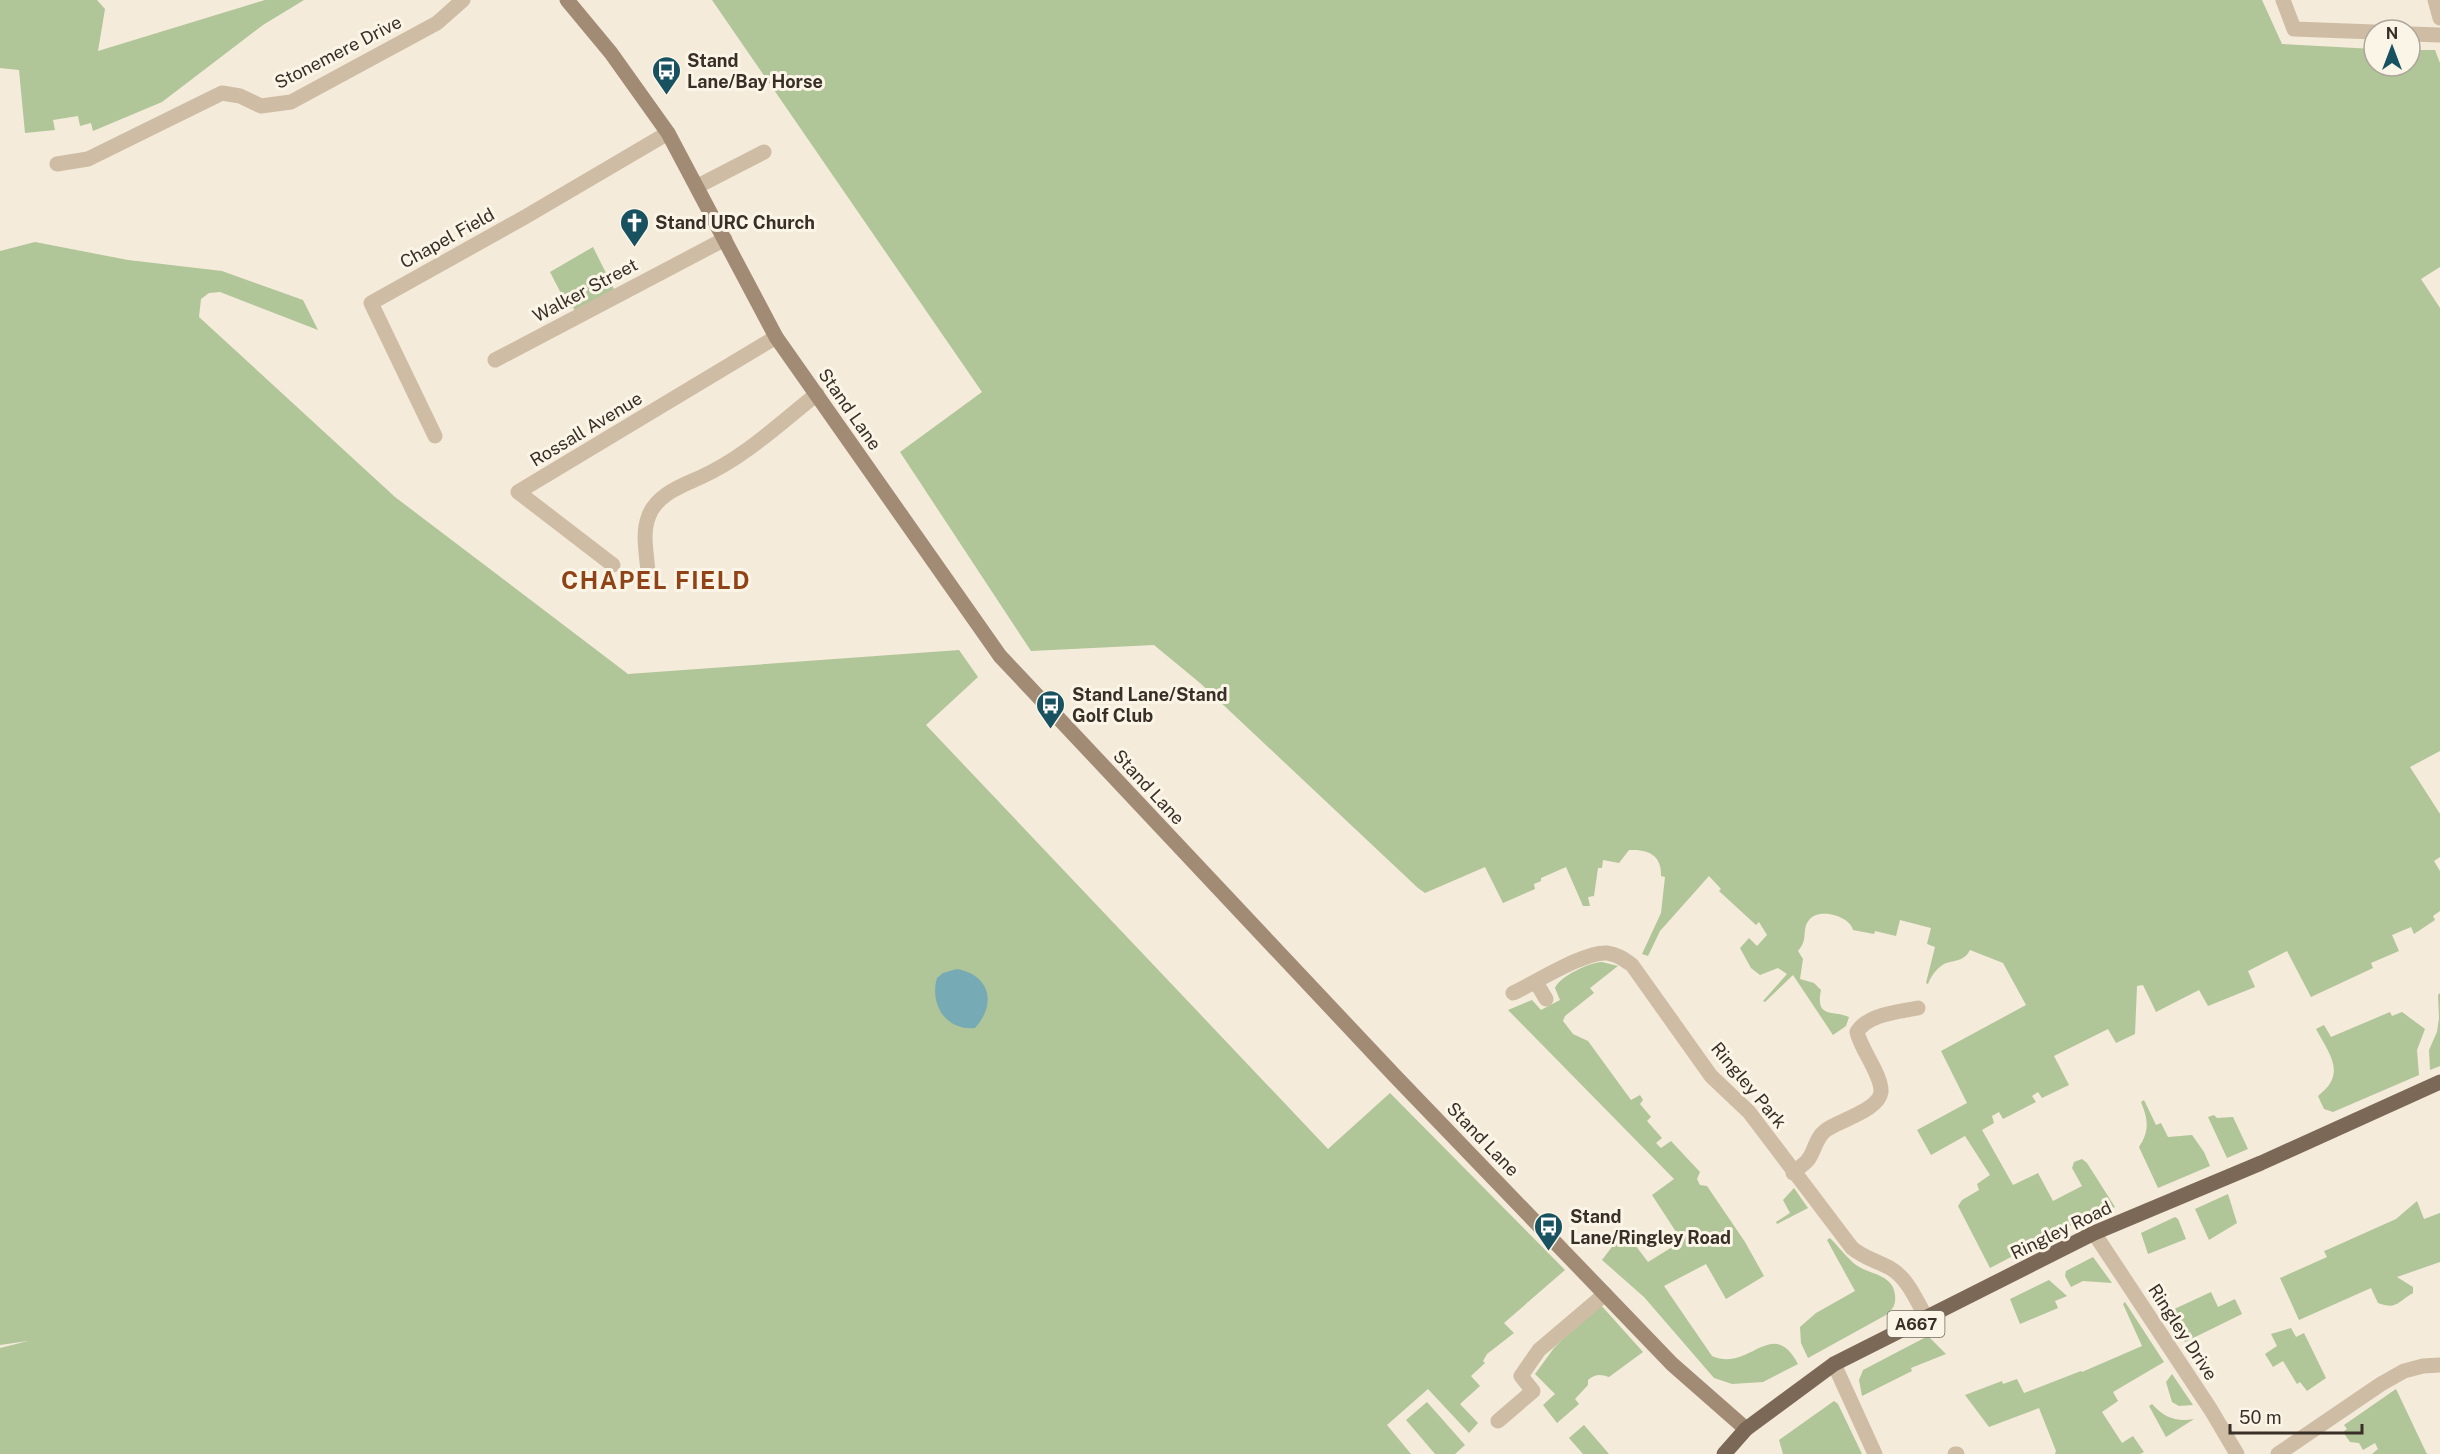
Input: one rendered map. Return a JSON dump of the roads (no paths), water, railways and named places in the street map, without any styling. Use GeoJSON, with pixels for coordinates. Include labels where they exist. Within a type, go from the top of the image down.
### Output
{"type":"FeatureCollection","features":[{"type":"Feature","properties":{"kind":"main road","name":"Ringley Road"},"geometry":{"type":"LineString","coordinates":[[1724,1454],[1746,1429],[1834,1364],[2094,1233],[2261,1163],[2440,1083]]}},
{"type":"Feature","properties":{"kind":"street","name":"Stonemere Drive"},"geometry":{"type":"LineString","coordinates":[[57,164],[88,159],[222,93],[240,96],[261,106],[291,102],[437,23],[463,0]]}},
{"type":"Feature","properties":{"kind":"street","name":"Stand Lane"},"geometry":{"type":"LineString","coordinates":[[568,0],[611,53],[668,133],[776,337],[1000,656],[1387,1067],[1672,1364],[1746,1429]]}},
{"type":"Feature","properties":{"kind":"street"},"geometry":{"type":"LineString","coordinates":[[2283,0],[2294,28],[2362,31]]}},
{"type":"Feature","properties":{"kind":"street"},"geometry":{"type":"LineString","coordinates":[[2435,0],[2440,18]]}},
{"type":"Feature","properties":{"kind":"street"},"geometry":{"type":"LineString","coordinates":[[2422,34],[2440,35]]}},
{"type":"Feature","properties":{"kind":"street","name":"Chapel Field"},"geometry":{"type":"LineString","coordinates":[[435,436],[371,303],[525,217],[668,133]]}},
{"type":"Feature","properties":{"kind":"street"},"geometry":{"type":"LineString","coordinates":[[698,186],[764,152]]}},
{"type":"Feature","properties":{"kind":"street","name":"Walker Street"},"geometry":{"type":"LineString","coordinates":[[495,360],[725,239]]}},
{"type":"Feature","properties":{"kind":"street","name":"Rossall Avenue"},"geometry":{"type":"LineString","coordinates":[[613,565],[518,492],[776,337]]}},
{"type":"Feature","properties":{"kind":"street"},"geometry":{"type":"LineString","coordinates":[[640,579],[648,573],[645,538],[648,517],[659,500],[760,443],[817,394]]}},
{"type":"Feature","properties":{"kind":"street","name":"Ringley Park"},"geometry":{"type":"LineString","coordinates":[[1513,993],[1593,954],[1609,953],[1619,956],[1632,965],[1711,1076],[1749,1112],[1851,1248],[1862,1256],[1898,1273],[1927,1319]]}},
{"type":"Feature","properties":{"kind":"street"},"geometry":{"type":"LineString","coordinates":[[1536,982],[1546,999]]}},
{"type":"Feature","properties":{"kind":"street"},"geometry":{"type":"LineString","coordinates":[[1793,1173],[1808,1160],[1815,1143],[1825,1131],[1876,1104],[1881,1093],[1879,1082],[1857,1032],[1862,1023],[1893,1012],[1918,1008]]}},
{"type":"Feature","properties":{"kind":"street","name":"Ringley Drive"},"geometry":{"type":"LineString","coordinates":[[2094,1233],[2211,1410],[2237,1454]]}},
{"type":"Feature","properties":{"kind":"street"},"geometry":{"type":"LineString","coordinates":[[1498,1421],[1533,1391],[1521,1376],[1539,1350],[1605,1294]]}},
{"type":"Feature","properties":{"kind":"street"},"geometry":{"type":"LineString","coordinates":[[1834,1364],[1875,1454]]}},
{"type":"Feature","properties":{"kind":"street"},"geometry":{"type":"LineString","coordinates":[[2278,1454],[2404,1371],[2423,1366],[2440,1365]]}},
{"type":"Feature","properties":{"kind":"water"},"geometry":{"type":"Polygon","coordinates":[[[957,969],[977,977],[987,992],[986,1010],[975,1028],[965,1028],[949,1021],[938,1006],[935,988],[937,978],[943,973],[957,969]]]}},
{"type":"Feature","properties":{"kind":"place","name":"Stand Lane/Bay Horse"},"geometry":{"type":"Point","coordinates":[666,96]}},
{"type":"Feature","properties":{"kind":"place","name":"Stand URC Church"},"geometry":{"type":"Point","coordinates":[634,248]}},
{"type":"Feature","properties":{"kind":"place","name":"Stand Lane/Stand Golf Club"},"geometry":{"type":"Point","coordinates":[1051,730]}},
{"type":"Feature","properties":{"kind":"place","name":"Stand Lane/Ringley Road"},"geometry":{"type":"Point","coordinates":[1549,1252]}},
{"type":"Feature","properties":{"kind":"district","name":"CHAPEL FIELD"},"geometry":{"type":"Point","coordinates":[656,580]}}]}
